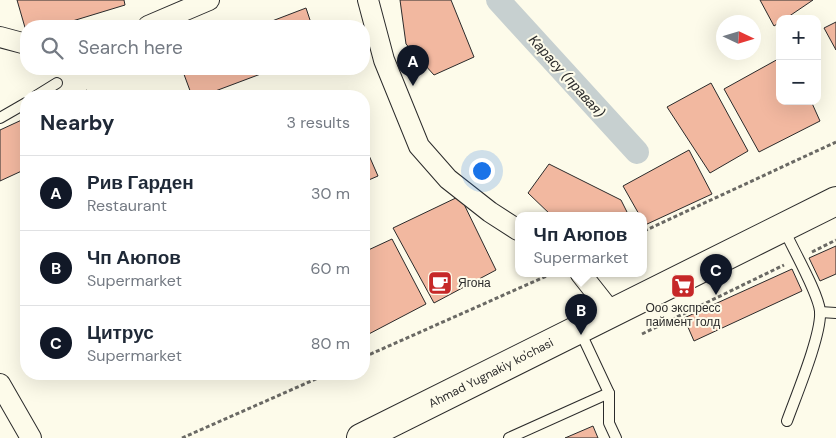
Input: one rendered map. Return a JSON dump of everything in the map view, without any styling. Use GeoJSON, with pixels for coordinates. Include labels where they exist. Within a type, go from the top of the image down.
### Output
{"type":"FeatureCollection","features":[{"type":"Feature","properties":{"kind":"street"},"geometry":{"type":"LineString","coordinates":[[159,20],[185,5],[209,0]]}},
{"type":"Feature","properties":{"kind":"street"},"geometry":{"type":"LineString","coordinates":[[368,0],[384,60],[420,146],[448,179],[490,212],[515,228]]}},
{"type":"Feature","properties":{"kind":"street"},"geometry":{"type":"LineString","coordinates":[[0,37],[20,42]]}},
{"type":"Feature","properties":{"kind":"street","name":"Ahmad Yugnakiy ko'chasi"},"geometry":{"type":"LineString","coordinates":[[361,438],[836,201]]}},
{"type":"Feature","properties":{"kind":"street"},"geometry":{"type":"LineString","coordinates":[[582,277],[611,312]]}},
{"type":"Feature","properties":{"kind":"street"},"geometry":{"type":"LineString","coordinates":[[0,384],[31,438]]}},
{"type":"Feature","properties":{"kind":"lane"},"geometry":{"type":"LineString","coordinates":[[46,90],[57,83]]}},
{"type":"Feature","properties":{"kind":"lane"},"geometry":{"type":"LineString","coordinates":[[0,118],[20,106]]}},
{"type":"Feature","properties":{"kind":"lane"},"geometry":{"type":"LineString","coordinates":[[783,226],[816,296],[820,312],[818,332],[787,421]]}},
{"type":"Feature","properties":{"kind":"lane"},"geometry":{"type":"LineString","coordinates":[[820,312],[836,314]]}},
{"type":"Feature","properties":{"kind":"lane"},"geometry":{"type":"LineString","coordinates":[[579,328],[609,393],[609,423],[616,438]]}},
{"type":"Feature","properties":{"kind":"lane"},"geometry":{"type":"LineString","coordinates":[[509,438],[609,393]]}},
{"type":"Feature","properties":{"kind":"path"},"geometry":{"type":"LineString","coordinates":[[647,230],[836,142]]}},
{"type":"Feature","properties":{"kind":"path"},"geometry":{"type":"LineString","coordinates":[[642,334],[836,240]]}},
{"type":"Feature","properties":{"kind":"path"},"geometry":{"type":"LineString","coordinates":[[370,355],[544,277]]}},
{"type":"Feature","properties":{"kind":"path"},"geometry":{"type":"LineString","coordinates":[[182,438],[313,380]]}},
{"type":"Feature","properties":{"kind":"building"},"geometry":{"type":"Polygon","coordinates":[[[17,0],[124,0],[125,5],[76,20],[23,20],[17,0]]]}},
{"type":"Feature","properties":{"kind":"building"},"geometry":{"type":"Polygon","coordinates":[[[400,0],[451,0],[474,57],[434,75],[406,44],[400,0]]]}},
{"type":"Feature","properties":{"kind":"building"},"geometry":{"type":"Polygon","coordinates":[[[760,0],[813,0],[791,15],[776,15],[776,25],[774,26],[760,0]]]}},
{"type":"Feature","properties":{"kind":"building"},"geometry":{"type":"Polygon","coordinates":[[[306,8],[310,20],[275,20],[306,8]]]}},
{"type":"Feature","properties":{"kind":"building"},"geometry":{"type":"Polygon","coordinates":[[[836,22],[836,50],[824,28],[836,22]]]}},
{"type":"Feature","properties":{"kind":"building"},"geometry":{"type":"Polygon","coordinates":[[[776,60],[776,105],[813,105],[820,121],[759,152],[724,89],[776,60]]]}},
{"type":"Feature","properties":{"kind":"building"},"geometry":{"type":"Polygon","coordinates":[[[184,75],[258,75],[218,90],[190,90],[184,75]]]}},
{"type":"Feature","properties":{"kind":"building"},"geometry":{"type":"Polygon","coordinates":[[[711,83],[748,151],[710,173],[667,107],[711,83]]]}},
{"type":"Feature","properties":{"kind":"building"},"geometry":{"type":"Polygon","coordinates":[[[20,121],[20,172],[0,181],[0,130],[20,121]]]}},
{"type":"Feature","properties":{"kind":"building"},"geometry":{"type":"Polygon","coordinates":[[[689,150],[712,194],[647,224],[647,212],[638,212],[623,186],[689,150]]]}},
{"type":"Feature","properties":{"kind":"building"},"geometry":{"type":"Polygon","coordinates":[[[370,158],[378,176],[370,179],[370,158]]]}},
{"type":"Feature","properties":{"kind":"building"},"geometry":{"type":"Polygon","coordinates":[[[549,164],[621,200],[627,212],[548,212],[528,193],[549,164]]]}},
{"type":"Feature","properties":{"kind":"building"},"geometry":{"type":"Polygon","coordinates":[[[460,196],[496,270],[434,303],[393,228],[460,196]]]}},
{"type":"Feature","properties":{"kind":"building"},"geometry":{"type":"Polygon","coordinates":[[[392,239],[426,304],[370,333],[370,249],[392,239]]]}},
{"type":"Feature","properties":{"kind":"building"},"geometry":{"type":"Polygon","coordinates":[[[836,246],[836,274],[820,281],[809,258],[836,246]]]}},
{"type":"Feature","properties":{"kind":"building"},"geometry":{"type":"Polygon","coordinates":[[[792,269],[802,291],[694,341],[684,318],[792,269]]]}},
{"type":"Feature","properties":{"kind":"building"},"geometry":{"type":"Polygon","coordinates":[[[593,426],[598,438],[565,438],[593,426]]]}},
{"type":"Feature","properties":{"kind":"waterway","name":"Карасу (правая)"},"geometry":{"type":"LineString","coordinates":[[498,0],[637,152]]}},
{"type":"Feature","properties":{"kind":"place","name":"Рив Гарден"},"geometry":{"type":"Point","coordinates":[413,86]}},
{"type":"Feature","properties":{"kind":"place","name":"Ягона"},"geometry":{"type":"Point","coordinates":[440,283]}},
{"type":"Feature","properties":{"kind":"place","name":"Ооо экспресс паймент голд"},"geometry":{"type":"Point","coordinates":[683,286]}},
{"type":"Feature","properties":{"kind":"place","name":"Цитрус"},"geometry":{"type":"Point","coordinates":[716,295]}},
{"type":"Feature","properties":{"kind":"place","name":"Чп Аюпов"},"geometry":{"type":"Point","coordinates":[581,335]}}]}
